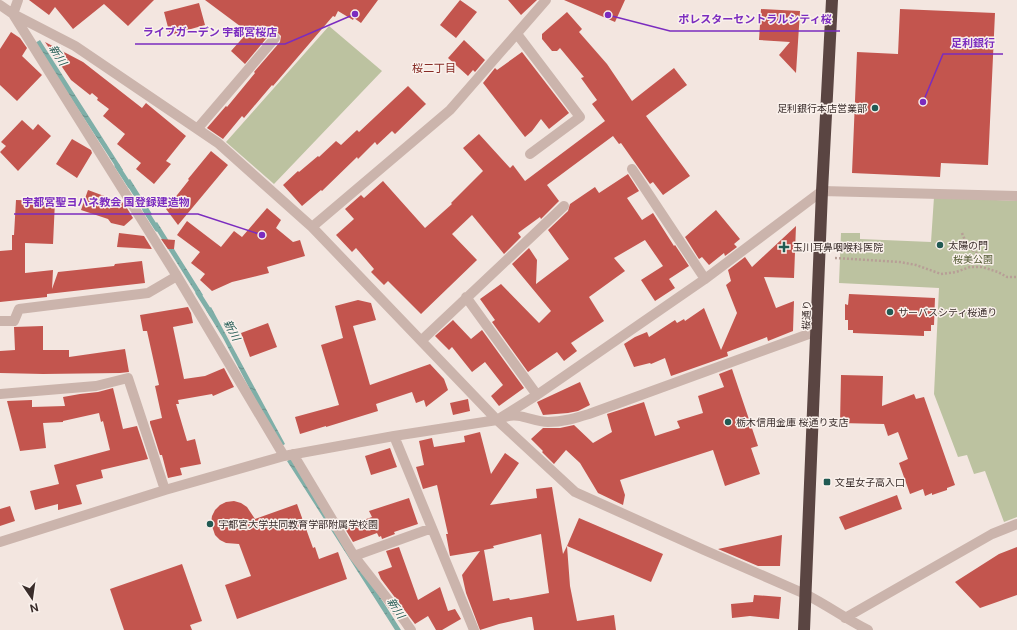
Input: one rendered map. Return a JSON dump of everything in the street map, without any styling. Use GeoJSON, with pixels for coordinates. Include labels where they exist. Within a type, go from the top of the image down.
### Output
{"type":"FeatureCollection","features":[{"type":"Feature","properties":{"kind":"highway","name":"桜通り"},"geometry":{"type":"LineString","coordinates":[[804,630],[822,191],[832,0]]}},
{"type":"Feature","properties":{"kind":"street"},"geometry":{"type":"LineString","coordinates":[[13,14],[18,0]]}},
{"type":"Feature","properties":{"kind":"street"},"geometry":{"type":"LineString","coordinates":[[312,227],[450,110],[546,0]]}},
{"type":"Feature","properties":{"kind":"street"},"geometry":{"type":"LineString","coordinates":[[0,5],[13,14],[75,46],[218,142],[312,227],[422,340],[497,420],[575,492],[820,601],[845,618],[868,630]]}},
{"type":"Feature","properties":{"kind":"street"},"geometry":{"type":"LineString","coordinates":[[13,14],[289,455],[354,556],[411,630]]}},
{"type":"Feature","properties":{"kind":"street"},"geometry":{"type":"LineString","coordinates":[[516,34],[580,117],[530,154]]}},
{"type":"Feature","properties":{"kind":"street"},"geometry":{"type":"LineString","coordinates":[[198,128],[275,38]]}},
{"type":"Feature","properties":{"kind":"street"},"geometry":{"type":"LineString","coordinates":[[632,169],[705,279]]}},
{"type":"Feature","properties":{"kind":"street"},"geometry":{"type":"LineString","coordinates":[[497,420],[705,279],[822,191],[1017,196]]}},
{"type":"Feature","properties":{"kind":"street"},"geometry":{"type":"LineString","coordinates":[[422,340],[564,206]]}},
{"type":"Feature","properties":{"kind":"street"},"geometry":{"type":"LineString","coordinates":[[0,321],[14,321],[19,309],[148,293],[177,276]]}},
{"type":"Feature","properties":{"kind":"street"},"geometry":{"type":"LineString","coordinates":[[466,297],[537,394]]}},
{"type":"Feature","properties":{"kind":"street"},"geometry":{"type":"LineString","coordinates":[[0,542],[165,490],[289,455],[394,436],[497,420],[509,416],[520,416],[547,422],[567,420],[589,414],[817,331]]}},
{"type":"Feature","properties":{"kind":"street"},"geometry":{"type":"LineString","coordinates":[[0,394],[96,386],[128,378],[165,490]]}},
{"type":"Feature","properties":{"kind":"street"},"geometry":{"type":"LineString","coordinates":[[394,436],[474,630]]}},
{"type":"Feature","properties":{"kind":"street"},"geometry":{"type":"LineString","coordinates":[[845,618],[992,534],[1017,524]]}},
{"type":"Feature","properties":{"kind":"street"},"geometry":{"type":"LineString","coordinates":[[354,556],[432,528]]}},
{"type":"Feature","properties":{"kind":"path"},"geometry":{"type":"LineString","coordinates":[[962,233],[974,252],[981,255]]}},
{"type":"Feature","properties":{"kind":"path"},"geometry":{"type":"LineString","coordinates":[[835,258],[900,262],[916,265],[941,274],[956,272],[970,267],[982,267],[998,272],[1007,277],[1017,277]]}},
{"type":"Feature","properties":{"kind":"green space"},"geometry":{"type":"Polygon","coordinates":[[[329,26],[382,71],[274,184],[226,142],[329,26]]]}},
{"type":"Feature","properties":{"kind":"green space","name":"桜美公園"},"geometry":{"type":"Polygon","coordinates":[[[934,197],[1017,201],[1017,517],[1004,522],[985,471],[974,474],[967,455],[958,457],[934,394],[939,288],[839,283],[841,233],[860,233],[860,239],[931,242],[934,197]]]}},
{"type":"Feature","properties":{"kind":"water"},"geometry":{"type":"Polygon","coordinates":[[[40,40],[123,170],[119,172],[35,43],[40,40]]]}},
{"type":"Feature","properties":{"kind":"water"},"geometry":{"type":"Polygon","coordinates":[[[130,179],[152,214],[147,217],[125,182],[130,179]]]}},
{"type":"Feature","properties":{"kind":"water"},"geometry":{"type":"Polygon","coordinates":[[[157,222],[203,295],[199,298],[153,225],[157,222]]]}},
{"type":"Feature","properties":{"kind":"water"},"geometry":{"type":"Polygon","coordinates":[[[211,307],[285,444],[280,447],[223,338],[206,310],[211,307]]]}},
{"type":"Feature","properties":{"kind":"water"},"geometry":{"type":"Polygon","coordinates":[[[292,458],[401,630],[395,630],[287,461],[292,458]]]}},
{"type":"Feature","properties":{"kind":"building"},"geometry":{"type":"Polygon","coordinates":[[[29,0],[154,0],[128,26],[104,4],[73,29],[55,7],[49,15],[29,0]]]}},
{"type":"Feature","properties":{"kind":"building"},"geometry":{"type":"Polygon","coordinates":[[[205,0],[378,0],[361,23],[338,11],[335,17],[333,16],[273,86],[272,85],[244,118],[242,116],[223,139],[207,128],[226,106],[227,107],[280,42],[281,36],[277,32],[270,34],[245,64],[231,51],[248,32],[205,0]]]}},
{"type":"Feature","properties":{"kind":"building"},"geometry":{"type":"Polygon","coordinates":[[[460,0],[477,12],[456,38],[440,25],[460,0]]]}},
{"type":"Feature","properties":{"kind":"building"},"geometry":{"type":"Polygon","coordinates":[[[508,0],[537,0],[521,15],[508,0]]]}},
{"type":"Feature","properties":{"kind":"building"},"geometry":{"type":"Polygon","coordinates":[[[564,0],[625,0],[615,22],[564,0]]]}},
{"type":"Feature","properties":{"kind":"building"},"geometry":{"type":"Polygon","coordinates":[[[199,3],[205,25],[170,35],[164,12],[199,3]]]}},
{"type":"Feature","properties":{"kind":"building"},"geometry":{"type":"Polygon","coordinates":[[[761,9],[800,11],[796,73],[779,55],[790,42],[759,40],[761,9]]]}},
{"type":"Feature","properties":{"kind":"building"},"geometry":{"type":"Polygon","coordinates":[[[900,9],[995,13],[988,165],[941,163],[940,177],[852,173],[857,52],[898,54],[900,9]]]}},
{"type":"Feature","properties":{"kind":"building"},"geometry":{"type":"Polygon","coordinates":[[[567,12],[582,29],[579,32],[607,64],[632,101],[674,68],[687,85],[646,116],[690,176],[663,195],[653,182],[650,184],[621,143],[619,144],[613,136],[547,185],[559,201],[541,219],[540,217],[518,233],[521,237],[504,254],[472,215],[452,234],[477,260],[421,314],[388,281],[384,285],[371,272],[374,269],[356,248],[352,252],[336,235],[354,219],[345,209],[361,195],[364,198],[383,181],[425,228],[452,204],[451,203],[483,171],[463,148],[479,134],[510,168],[513,165],[525,181],[605,121],[592,104],[597,100],[581,78],[584,77],[560,48],[557,51],[552,51],[542,39],[542,34],[567,12]]]}},
{"type":"Feature","properties":{"kind":"building"},"geometry":{"type":"Polygon","coordinates":[[[11,32],[20,38],[27,48],[22,56],[42,75],[17,101],[0,85],[0,49],[11,32]]]}},
{"type":"Feature","properties":{"kind":"building"},"geometry":{"type":"Polygon","coordinates":[[[464,40],[485,60],[475,72],[473,70],[468,76],[448,58],[464,40]]]}},
{"type":"Feature","properties":{"kind":"building"},"geometry":{"type":"Polygon","coordinates":[[[45,42],[83,62],[142,108],[146,103],[186,136],[166,161],[171,164],[154,184],[136,169],[141,163],[117,144],[125,134],[103,116],[109,109],[97,100],[98,98],[92,93],[90,95],[71,80],[45,42]]]}},
{"type":"Feature","properties":{"kind":"building"},"geometry":{"type":"Polygon","coordinates":[[[522,52],[569,113],[549,129],[541,119],[532,131],[525,137],[483,83],[495,68],[497,70],[522,52]]]}},
{"type":"Feature","properties":{"kind":"building"},"geometry":{"type":"Polygon","coordinates":[[[408,86],[426,104],[395,134],[392,131],[377,145],[375,142],[358,159],[357,157],[322,191],[321,190],[302,206],[283,185],[298,171],[299,172],[318,156],[319,157],[336,141],[341,145],[357,130],[359,132],[408,86]]]}},
{"type":"Feature","properties":{"kind":"building"},"geometry":{"type":"Polygon","coordinates":[[[22,120],[33,130],[38,124],[51,136],[18,171],[0,152],[6,146],[1,142],[22,120]]]}},
{"type":"Feature","properties":{"kind":"building"},"geometry":{"type":"Polygon","coordinates":[[[72,139],[91,150],[92,153],[77,178],[56,164],[72,139]]]}},
{"type":"Feature","properties":{"kind":"building"},"geometry":{"type":"Polygon","coordinates":[[[211,151],[228,165],[178,225],[166,209],[211,151]]]}},
{"type":"Feature","properties":{"kind":"building"},"geometry":{"type":"Polygon","coordinates":[[[628,174],[639,191],[627,198],[642,220],[653,213],[689,266],[669,279],[675,288],[655,301],[641,280],[663,266],[645,240],[614,258],[625,271],[589,297],[604,321],[571,343],[577,351],[564,361],[557,352],[528,372],[492,322],[495,320],[480,299],[501,284],[539,323],[551,311],[512,264],[529,248],[537,260],[536,284],[569,259],[548,230],[568,211],[570,204],[595,187],[599,193],[628,174]]]}},
{"type":"Feature","properties":{"kind":"building"},"geometry":{"type":"Polygon","coordinates":[[[88,190],[115,200],[118,198],[125,205],[133,218],[124,226],[111,223],[108,219],[81,210],[88,190]]]}},
{"type":"Feature","properties":{"kind":"building"},"geometry":{"type":"Polygon","coordinates":[[[16,200],[55,201],[53,244],[25,243],[25,273],[53,270],[52,289],[58,272],[114,266],[115,264],[142,261],[145,283],[47,294],[47,297],[0,302],[0,251],[12,250],[16,200]]]}},
{"type":"Feature","properties":{"kind":"building"},"geometry":{"type":"Polygon","coordinates":[[[267,208],[281,220],[276,228],[293,242],[300,240],[305,256],[267,267],[269,273],[232,282],[212,291],[200,280],[205,274],[191,263],[200,252],[177,235],[187,221],[221,247],[234,231],[242,237],[267,208]]]}},
{"type":"Feature","properties":{"kind":"building"},"geometry":{"type":"Polygon","coordinates":[[[716,210],[740,239],[734,244],[737,247],[725,256],[724,253],[709,265],[702,257],[699,259],[685,237],[716,210]]]}},
{"type":"Feature","properties":{"kind":"building"},"geometry":{"type":"Polygon","coordinates":[[[796,226],[794,278],[764,277],[776,308],[794,301],[793,331],[768,341],[767,337],[727,352],[728,356],[671,376],[665,358],[651,364],[634,367],[624,344],[647,332],[649,337],[675,320],[677,323],[684,319],[685,321],[704,308],[721,350],[737,313],[726,285],[731,281],[728,270],[745,257],[752,267],[796,226]]]}},
{"type":"Feature","properties":{"kind":"building"},"geometry":{"type":"Polygon","coordinates":[[[119,233],[144,236],[152,249],[117,247],[119,233]]]}},
{"type":"Feature","properties":{"kind":"building"},"geometry":{"type":"Polygon","coordinates":[[[161,239],[175,240],[174,249],[168,249],[161,239]]]}},
{"type":"Feature","properties":{"kind":"building","name":"サーパスシティ桜通り"},"geometry":{"type":"Polygon","coordinates":[[[849,294],[935,298],[934,325],[931,325],[931,331],[924,331],[924,336],[853,333],[853,330],[848,330],[848,320],[845,320],[845,304],[848,305],[849,294]]]}},
{"type":"Feature","properties":{"kind":"building"},"geometry":{"type":"Polygon","coordinates":[[[358,300],[371,303],[376,320],[353,326],[370,385],[430,364],[444,379],[448,390],[426,407],[424,400],[416,403],[412,392],[376,404],[378,411],[300,434],[295,417],[339,405],[321,345],[343,338],[335,306],[358,300]]]}},
{"type":"Feature","properties":{"kind":"building"},"geometry":{"type":"Polygon","coordinates":[[[188,307],[193,323],[173,327],[184,379],[205,376],[224,368],[234,387],[213,396],[212,394],[178,400],[179,404],[176,404],[187,441],[195,439],[201,464],[180,468],[182,475],[168,478],[162,455],[160,455],[150,423],[150,421],[162,418],[155,386],[159,385],[147,331],[143,331],[140,315],[188,307]]]}},
{"type":"Feature","properties":{"kind":"building"},"geometry":{"type":"Polygon","coordinates":[[[453,320],[471,339],[482,330],[524,388],[499,406],[491,396],[503,385],[485,362],[472,372],[452,347],[449,350],[435,336],[453,320]]]}},
{"type":"Feature","properties":{"kind":"building"},"geometry":{"type":"Polygon","coordinates":[[[268,323],[277,347],[250,357],[241,333],[268,323]]]}},
{"type":"Feature","properties":{"kind":"building"},"geometry":{"type":"Polygon","coordinates":[[[43,326],[43,350],[69,350],[69,357],[125,349],[129,372],[43,374],[0,373],[0,351],[15,350],[14,327],[43,326]]]}},
{"type":"Feature","properties":{"kind":"building"},"geometry":{"type":"Polygon","coordinates":[[[732,369],[758,446],[751,448],[760,474],[725,486],[713,450],[620,480],[625,495],[623,505],[598,493],[580,463],[566,450],[554,464],[531,439],[543,428],[560,428],[574,425],[593,443],[612,432],[607,414],[644,402],[655,436],[680,428],[677,421],[703,413],[698,396],[724,387],[719,374],[732,369]]]}},
{"type":"Feature","properties":{"kind":"building"},"geometry":{"type":"Polygon","coordinates":[[[841,375],[883,376],[882,406],[914,394],[916,399],[924,397],[955,485],[947,488],[947,490],[932,495],[932,493],[925,496],[923,489],[910,494],[899,463],[908,459],[898,432],[888,436],[884,424],[840,423],[841,375]]]}},
{"type":"Feature","properties":{"kind":"building"},"geometry":{"type":"Polygon","coordinates":[[[580,382],[590,405],[578,411],[543,415],[537,402],[580,382]]]}},
{"type":"Feature","properties":{"kind":"building"},"geometry":{"type":"Polygon","coordinates":[[[113,388],[123,429],[137,426],[148,459],[101,470],[103,478],[76,485],[82,504],[58,510],[58,504],[35,510],[30,491],[59,484],[54,465],[110,450],[103,421],[101,422],[99,413],[63,422],[43,423],[46,448],[20,451],[7,401],[32,400],[32,407],[65,406],[63,397],[98,392],[113,388]]]}},
{"type":"Feature","properties":{"kind":"building"},"geometry":{"type":"Polygon","coordinates":[[[468,399],[470,411],[453,415],[450,403],[468,399]]]}},
{"type":"Feature","properties":{"kind":"building"},"geometry":{"type":"Polygon","coordinates":[[[480,432],[491,474],[505,453],[519,463],[490,505],[537,498],[536,489],[552,487],[563,554],[567,546],[570,586],[577,621],[614,615],[616,630],[534,630],[532,617],[529,617],[480,630],[466,593],[462,575],[480,551],[450,556],[446,534],[448,534],[437,485],[423,489],[416,467],[424,465],[419,441],[432,438],[434,447],[465,442],[464,436],[480,432]],[[541,534],[493,546],[494,548],[484,550],[493,601],[509,598],[510,600],[549,593],[541,534]]]}},
{"type":"Feature","properties":{"kind":"building"},"geometry":{"type":"Polygon","coordinates":[[[390,448],[397,467],[371,475],[365,456],[390,448]]]}},
{"type":"Feature","properties":{"kind":"building"},"geometry":{"type":"Polygon","coordinates":[[[897,495],[902,509],[845,530],[839,517],[897,495]]]}},
{"type":"Feature","properties":{"kind":"building"},"geometry":{"type":"Polygon","coordinates":[[[409,498],[418,524],[394,532],[395,534],[382,539],[377,533],[353,542],[344,527],[372,517],[369,511],[409,498]]]}},
{"type":"Feature","properties":{"kind":"building"},"geometry":{"type":"Polygon","coordinates":[[[234,501],[247,507],[255,519],[297,504],[313,548],[315,547],[319,559],[338,552],[347,579],[237,619],[225,585],[251,576],[239,544],[226,543],[220,540],[215,535],[211,523],[215,510],[220,505],[226,502],[234,501]]]}},
{"type":"Feature","properties":{"kind":"building"},"geometry":{"type":"Polygon","coordinates":[[[10,506],[15,521],[0,526],[0,509],[10,506]]]}},
{"type":"Feature","properties":{"kind":"building"},"geometry":{"type":"Polygon","coordinates":[[[579,518],[663,554],[651,582],[567,546],[579,518]]]}},
{"type":"Feature","properties":{"kind":"building"},"geometry":{"type":"Polygon","coordinates":[[[782,535],[780,566],[758,566],[718,549],[782,535]]]}},
{"type":"Feature","properties":{"kind":"building"},"geometry":{"type":"Polygon","coordinates":[[[399,547],[418,600],[440,587],[448,611],[455,609],[461,619],[442,630],[436,630],[428,616],[415,624],[381,579],[378,572],[392,567],[386,551],[399,547]]]}},
{"type":"Feature","properties":{"kind":"building"},"geometry":{"type":"Polygon","coordinates":[[[1017,547],[1017,595],[980,608],[955,582],[999,554],[1017,547]]]}},
{"type":"Feature","properties":{"kind":"building"},"geometry":{"type":"Polygon","coordinates":[[[182,564],[202,621],[190,625],[192,630],[124,630],[110,589],[182,564]]]}},
{"type":"Feature","properties":{"kind":"building"},"geometry":{"type":"Polygon","coordinates":[[[754,595],[781,597],[779,619],[750,616],[732,618],[731,604],[753,602],[754,595]]]}},
{"type":"Feature","properties":{"kind":"waterway","name":"新川"},"geometry":{"type":"LineString","coordinates":[[117,166],[130,186]]}},
{"type":"Feature","properties":{"kind":"waterway","name":"新川"},"geometry":{"type":"LineString","coordinates":[[145,210],[157,229]]}},
{"type":"Feature","properties":{"kind":"waterway","name":"新川"},"geometry":{"type":"LineString","coordinates":[[198,293],[212,315]]}},
{"type":"Feature","properties":{"kind":"place","name":"ライブガーデン 宇都宮桜店"},"geometry":{"type":"Point","coordinates":[355,14]}},
{"type":"Feature","properties":{"kind":"place","name":"ポレスターセントラルシティ桜"},"geometry":{"type":"Point","coordinates":[608,15]}},
{"type":"Feature","properties":{"kind":"place","name":"足利銀行"},"geometry":{"type":"Point","coordinates":[923,102]}},
{"type":"Feature","properties":{"kind":"place","name":"足利銀行本店営業部"},"geometry":{"type":"Point","coordinates":[875,108]}},
{"type":"Feature","properties":{"kind":"place","name":"宇都宮聖ヨハネ教会 国登録建造物"},"geometry":{"type":"Point","coordinates":[262,235]}},
{"type":"Feature","properties":{"kind":"place","name":"太陽の門"},"geometry":{"type":"Point","coordinates":[940,245]}},
{"type":"Feature","properties":{"kind":"place","name":"玉川耳鼻咽喉科医院"},"geometry":{"type":"Point","coordinates":[784,247]}},
{"type":"Feature","properties":{"kind":"place","name":"サーパスシティ桜通り"},"geometry":{"type":"Point","coordinates":[890,312]}},
{"type":"Feature","properties":{"kind":"place","name":"栃木信用金庫 桜通り支店"},"geometry":{"type":"Point","coordinates":[728,422]}},
{"type":"Feature","properties":{"kind":"place","name":"文星女子高入口"},"geometry":{"type":"Point","coordinates":[827,482]}},
{"type":"Feature","properties":{"kind":"place","name":"宇都宮大学共同教育学部附属学校園"},"geometry":{"type":"Point","coordinates":[210,524]}},
{"type":"Feature","properties":{"kind":"district","name":"桜二丁目"},"geometry":{"type":"Point","coordinates":[434,68]}}]}
